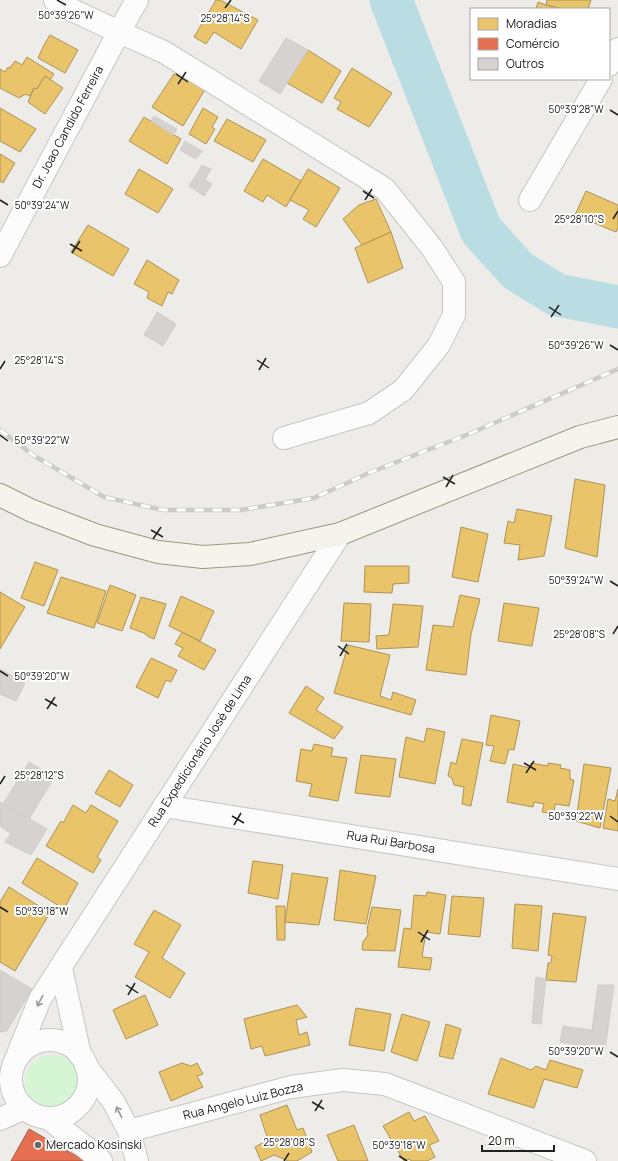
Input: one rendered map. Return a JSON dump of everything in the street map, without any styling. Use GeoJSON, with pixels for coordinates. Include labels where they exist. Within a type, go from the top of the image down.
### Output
{"type":"FeatureCollection","features":[{"type":"Feature","properties":{"kind":"main road"},"geometry":{"type":"LineString","coordinates":[[0,495],[30,510],[95,535],[158,552],[203,557],[250,554],[340,534],[580,437],[618,427]]}},
{"type":"Feature","properties":{"kind":"street"},"geometry":{"type":"LineString","coordinates":[[55,0],[72,10],[164,52],[385,189],[432,248],[454,282],[454,315],[439,345],[403,390],[369,412],[284,438]]}},
{"type":"Feature","properties":{"kind":"street","name":"Dr. Joao Candido Ferreira"},"geometry":{"type":"LineString","coordinates":[[0,256],[137,0]]}},
{"type":"Feature","properties":{"kind":"street"},"geometry":{"type":"LineString","coordinates":[[610,63],[618,49]]}},
{"type":"Feature","properties":{"kind":"street"},"geometry":{"type":"LineString","coordinates":[[530,200],[600,80]]}},
{"type":"Feature","properties":{"kind":"street","name":"Rua Expedicionário José de Lima"},"geometry":{"type":"LineString","coordinates":[[8,1074],[40,999],[340,534]]}},
{"type":"Feature","properties":{"kind":"street","name":"Rua Rui Barbosa"},"geometry":{"type":"LineString","coordinates":[[164,806],[618,879]]}},
{"type":"Feature","properties":{"kind":"street"},"geometry":{"type":"LineString","coordinates":[[61,968],[83,1060],[89,1078],[87,1091],[81,1102],[72,1111],[61,1116],[48,1118],[35,1115],[24,1108],[16,1098],[8,1074],[24,1050],[34,1043],[47,1040],[60,1041],[71,1046],[83,1060],[113,1101],[129,1131],[137,1161]]}},
{"type":"Feature","properties":{"kind":"street","name":"Rua Angelo Luiz Bozza"},"geometry":{"type":"LineString","coordinates":[[129,1131],[291,1087],[343,1080],[385,1084],[585,1161]]}},
{"type":"Feature","properties":{"kind":"street"},"geometry":{"type":"LineString","coordinates":[[0,1119],[24,1108]]}},
{"type":"Feature","properties":{"kind":"street"},"geometry":{"type":"LineString","coordinates":[[48,1118],[102,1161]]}},
{"type":"Feature","properties":{"kind":"green space"},"geometry":{"type":"Polygon","coordinates":[[[47,1055],[57,1055],[67,1059],[75,1067],[79,1077],[79,1087],[75,1097],[67,1105],[57,1109],[47,1109],[37,1105],[29,1097],[25,1087],[25,1077],[29,1067],[37,1059],[47,1055]]]}},
{"type":"Feature","properties":{"kind":"building: Moradias"},"geometry":{"type":"Polygon","coordinates":[[[216,0],[220,0],[258,20],[241,49],[214,32],[206,44],[194,37],[216,0]]]}},
{"type":"Feature","properties":{"kind":"building: Moradias"},"geometry":{"type":"Polygon","coordinates":[[[547,0],[591,0],[588,8],[558,8],[546,5],[547,0]]]}},
{"type":"Feature","properties":{"kind":"building: Moradias"},"geometry":{"type":"Polygon","coordinates":[[[538,2],[558,8],[536,8],[538,2]]]}},
{"type":"Feature","properties":{"kind":"building: Moradias"},"geometry":{"type":"Polygon","coordinates":[[[50,35],[78,50],[65,73],[38,58],[50,35]]]}},
{"type":"Feature","properties":{"kind":"building: Moradias"},"geometry":{"type":"Polygon","coordinates":[[[308,50],[341,71],[322,103],[287,83],[308,50]]]}},
{"type":"Feature","properties":{"kind":"building: Moradias"},"geometry":{"type":"Polygon","coordinates":[[[27,57],[54,74],[50,80],[45,76],[37,89],[34,88],[30,96],[26,94],[19,98],[0,88],[0,69],[5,72],[15,61],[22,65],[27,57]]]}},
{"type":"Feature","properties":{"kind":"building: Moradias"},"geometry":{"type":"Polygon","coordinates":[[[352,68],[392,93],[369,127],[337,109],[341,102],[334,98],[352,68]]]}},
{"type":"Feature","properties":{"kind":"building: Moradias"},"geometry":{"type":"Polygon","coordinates":[[[174,74],[185,75],[193,80],[204,91],[183,126],[152,107],[174,74]]]}},
{"type":"Feature","properties":{"kind":"building: Moradias"},"geometry":{"type":"Polygon","coordinates":[[[45,76],[63,88],[45,114],[28,102],[34,88],[37,89],[45,76]]]}},
{"type":"Feature","properties":{"kind":"building: Moradias"},"geometry":{"type":"Polygon","coordinates":[[[0,108],[36,129],[20,152],[0,141],[0,108]]]}},
{"type":"Feature","properties":{"kind":"building: Moradias"},"geometry":{"type":"Polygon","coordinates":[[[203,108],[218,117],[212,127],[215,129],[206,144],[189,134],[203,108]]]}},
{"type":"Feature","properties":{"kind":"building: Moradias"},"geometry":{"type":"Polygon","coordinates":[[[144,117],[181,139],[167,164],[129,141],[144,117]]]}},
{"type":"Feature","properties":{"kind":"building: Moradias"},"geometry":{"type":"Polygon","coordinates":[[[227,119],[266,140],[253,162],[214,141],[227,119]]]}},
{"type":"Feature","properties":{"kind":"building: Moradias"},"geometry":{"type":"Polygon","coordinates":[[[0,154],[15,163],[3,183],[0,181],[0,154]]]}},
{"type":"Feature","properties":{"kind":"building: Moradias"},"geometry":{"type":"Polygon","coordinates":[[[263,159],[301,181],[286,207],[267,195],[263,202],[244,191],[263,159]]]}},
{"type":"Feature","properties":{"kind":"building: Moradias"},"geometry":{"type":"Polygon","coordinates":[[[139,169],[173,189],[158,213],[125,194],[139,169]]]}},
{"type":"Feature","properties":{"kind":"building: Moradias"},"geometry":{"type":"Polygon","coordinates":[[[308,169],[340,188],[316,227],[303,219],[309,210],[290,200],[308,169]]]}},
{"type":"Feature","properties":{"kind":"building: Moradias"},"geometry":{"type":"Polygon","coordinates":[[[586,191],[618,205],[618,228],[616,232],[575,215],[586,191]]]}},
{"type":"Feature","properties":{"kind":"building: Moradias"},"geometry":{"type":"Polygon","coordinates":[[[376,199],[391,232],[362,245],[343,219],[359,205],[376,199]]]}},
{"type":"Feature","properties":{"kind":"building: Moradias"},"geometry":{"type":"Polygon","coordinates":[[[88,225],[129,249],[113,276],[71,252],[88,225]]]}},
{"type":"Feature","properties":{"kind":"building: Moradias"},"geometry":{"type":"Polygon","coordinates":[[[391,232],[403,268],[368,283],[355,248],[391,232]]]}},
{"type":"Feature","properties":{"kind":"building: Moradias"},"geometry":{"type":"Polygon","coordinates":[[[147,260],[179,280],[172,294],[168,292],[162,306],[147,298],[149,292],[134,284],[147,260]]]}},
{"type":"Feature","properties":{"kind":"building: Moradias"},"geometry":{"type":"Polygon","coordinates":[[[575,479],[605,485],[597,557],[565,548],[575,479]]]}},
{"type":"Feature","properties":{"kind":"building: Moradias"},"geometry":{"type":"Polygon","coordinates":[[[517,509],[552,516],[544,556],[518,560],[520,545],[504,543],[508,521],[514,523],[517,509]]]}},
{"type":"Feature","properties":{"kind":"building: Moradias"},"geometry":{"type":"Polygon","coordinates":[[[461,527],[488,534],[478,582],[452,577],[461,527]]]}},
{"type":"Feature","properties":{"kind":"building: Moradias"},"geometry":{"type":"Polygon","coordinates":[[[35,562],[58,570],[44,606],[21,598],[35,562]]]}},
{"type":"Feature","properties":{"kind":"building: Moradias"},"geometry":{"type":"Polygon","coordinates":[[[365,566],[409,566],[409,583],[393,584],[392,593],[364,592],[365,566]]]}},
{"type":"Feature","properties":{"kind":"building: Moradias"},"geometry":{"type":"Polygon","coordinates":[[[61,577],[106,591],[94,628],[47,613],[61,577]]]}},
{"type":"Feature","properties":{"kind":"building: Moradias"},"geometry":{"type":"Polygon","coordinates":[[[110,585],[136,595],[122,631],[97,623],[110,585]]]}},
{"type":"Feature","properties":{"kind":"building: Moradias"},"geometry":{"type":"Polygon","coordinates":[[[0,592],[25,607],[0,649],[0,592]]]}},
{"type":"Feature","properties":{"kind":"building: Moradias"},"geometry":{"type":"Polygon","coordinates":[[[460,595],[480,599],[471,634],[466,675],[426,670],[433,625],[453,627],[460,595]]]}},
{"type":"Feature","properties":{"kind":"building: Moradias"},"geometry":{"type":"Polygon","coordinates":[[[181,596],[214,611],[200,641],[169,626],[181,596]]]}},
{"type":"Feature","properties":{"kind":"building: Moradias"},"geometry":{"type":"Polygon","coordinates":[[[141,597],[166,604],[154,639],[144,633],[130,628],[141,597]]]}},
{"type":"Feature","properties":{"kind":"building: Moradias"},"geometry":{"type":"Polygon","coordinates":[[[344,603],[371,604],[369,642],[341,641],[344,603]]]}},
{"type":"Feature","properties":{"kind":"building: Moradias"},"geometry":{"type":"Polygon","coordinates":[[[504,603],[539,608],[532,646],[498,641],[504,603]]]}},
{"type":"Feature","properties":{"kind":"building: Moradias"},"geometry":{"type":"Polygon","coordinates":[[[393,604],[423,606],[418,647],[377,649],[376,636],[389,635],[393,604]]]}},
{"type":"Feature","properties":{"kind":"building: Moradias"},"geometry":{"type":"Polygon","coordinates":[[[182,632],[216,650],[204,670],[178,656],[183,648],[175,644],[182,632]]]}},
{"type":"Feature","properties":{"kind":"building: Moradias"},"geometry":{"type":"Polygon","coordinates":[[[348,645],[390,655],[380,696],[391,700],[393,692],[416,700],[411,715],[334,693],[348,645]]]}},
{"type":"Feature","properties":{"kind":"building: Moradias"},"geometry":{"type":"Polygon","coordinates":[[[151,658],[177,670],[171,682],[166,680],[158,698],[136,687],[151,658]]]}},
{"type":"Feature","properties":{"kind":"building: Moradias"},"geometry":{"type":"Polygon","coordinates":[[[306,686],[324,698],[316,710],[343,727],[334,739],[289,713],[306,686]]]}},
{"type":"Feature","properties":{"kind":"building: Moradias"},"geometry":{"type":"Polygon","coordinates":[[[491,715],[520,721],[514,750],[509,749],[505,764],[490,761],[494,746],[486,745],[491,715]]]}},
{"type":"Feature","properties":{"kind":"building: Moradias"},"geometry":{"type":"Polygon","coordinates":[[[427,728],[445,732],[435,784],[399,777],[406,737],[424,742],[427,728]]]}},
{"type":"Feature","properties":{"kind":"building: Moradias"},"geometry":{"type":"Polygon","coordinates":[[[462,739],[483,743],[471,806],[462,804],[464,787],[454,785],[452,778],[448,776],[451,762],[456,764],[462,739]]]}},
{"type":"Feature","properties":{"kind":"building: Moradias"},"geometry":{"type":"Polygon","coordinates":[[[314,744],[333,748],[331,756],[347,758],[338,801],[309,796],[312,784],[296,781],[301,749],[312,751],[314,744]]]}},
{"type":"Feature","properties":{"kind":"building: Moradias"},"geometry":{"type":"Polygon","coordinates":[[[361,755],[396,759],[390,797],[355,793],[361,755]]]}},
{"type":"Feature","properties":{"kind":"building: Moradias"},"geometry":{"type":"Polygon","coordinates":[[[531,763],[548,766],[548,763],[561,765],[560,768],[570,770],[570,779],[574,780],[569,806],[555,804],[554,814],[542,812],[544,804],[534,802],[533,807],[507,802],[513,764],[530,768],[531,763]]]}},
{"type":"Feature","properties":{"kind":"building: Moradias"},"geometry":{"type":"Polygon","coordinates":[[[584,764],[611,768],[600,828],[576,821],[584,764]]]}},
{"type":"Feature","properties":{"kind":"building: Moradias"},"geometry":{"type":"Polygon","coordinates":[[[109,770],[133,785],[120,807],[95,793],[109,770]]]}},
{"type":"Feature","properties":{"kind":"building: Moradias"},"geometry":{"type":"Polygon","coordinates":[[[618,789],[618,831],[603,828],[608,799],[615,801],[618,789]]]}},
{"type":"Feature","properties":{"kind":"building: Moradias"},"geometry":{"type":"Polygon","coordinates":[[[73,805],[86,813],[91,805],[118,821],[97,857],[101,860],[93,873],[46,846],[61,821],[63,823],[73,805]]]}},
{"type":"Feature","properties":{"kind":"building: Moradias"},"geometry":{"type":"Polygon","coordinates":[[[37,858],[78,883],[64,909],[22,883],[37,858]]]}},
{"type":"Feature","properties":{"kind":"building: Moradias"},"geometry":{"type":"Polygon","coordinates":[[[253,861],[283,865],[278,899],[248,893],[253,861]]]}},
{"type":"Feature","properties":{"kind":"building: Moradias"},"geometry":{"type":"Polygon","coordinates":[[[340,870],[376,876],[366,924],[334,920],[340,870]]]}},
{"type":"Feature","properties":{"kind":"building: Moradias"},"geometry":{"type":"Polygon","coordinates":[[[292,873],[328,878],[319,925],[285,922],[292,873]]]}},
{"type":"Feature","properties":{"kind":"building: Moradias"},"geometry":{"type":"Polygon","coordinates":[[[9,887],[50,913],[15,971],[0,962],[0,902],[9,887]]]}},
{"type":"Feature","properties":{"kind":"building: Moradias"},"geometry":{"type":"Polygon","coordinates":[[[427,892],[446,895],[440,934],[426,932],[422,957],[432,958],[430,970],[398,967],[404,928],[411,929],[414,895],[426,896],[427,892]]]}},
{"type":"Feature","properties":{"kind":"building: Moradias"},"geometry":{"type":"Polygon","coordinates":[[[452,896],[484,898],[480,937],[448,934],[452,896]]]}},
{"type":"Feature","properties":{"kind":"building: Moradias"},"geometry":{"type":"Polygon","coordinates":[[[515,904],[542,906],[538,951],[512,948],[515,904]]]}},
{"type":"Feature","properties":{"kind":"building: Moradias"},"geometry":{"type":"Polygon","coordinates":[[[276,906],[285,906],[285,940],[277,940],[276,906]]]}},
{"type":"Feature","properties":{"kind":"building: Moradias"},"geometry":{"type":"Polygon","coordinates":[[[372,907],[401,910],[395,951],[362,950],[363,942],[368,935],[367,929],[372,907]]]}},
{"type":"Feature","properties":{"kind":"building: Moradias"},"geometry":{"type":"Polygon","coordinates":[[[154,910],[181,925],[162,958],[185,973],[170,998],[135,977],[149,952],[134,944],[154,910]]]}},
{"type":"Feature","properties":{"kind":"building: Moradias"},"geometry":{"type":"Polygon","coordinates":[[[553,913],[586,917],[576,982],[546,980],[548,963],[551,963],[552,956],[548,955],[553,913]]]}},
{"type":"Feature","properties":{"kind":"building: Moradias"},"geometry":{"type":"Polygon","coordinates":[[[145,995],[158,1025],[126,1039],[113,1010],[145,995]]]}},
{"type":"Feature","properties":{"kind":"building: Moradias"},"geometry":{"type":"Polygon","coordinates":[[[297,1005],[307,1017],[296,1020],[299,1035],[307,1032],[310,1045],[265,1056],[262,1046],[251,1049],[244,1019],[297,1005]]]}},
{"type":"Feature","properties":{"kind":"building: Moradias"},"geometry":{"type":"Polygon","coordinates":[[[356,1008],[391,1014],[384,1051],[349,1045],[356,1008]]]}},
{"type":"Feature","properties":{"kind":"building: Moradias"},"geometry":{"type":"Polygon","coordinates":[[[402,1014],[430,1022],[417,1061],[391,1052],[402,1014]]]}},
{"type":"Feature","properties":{"kind":"building: Moradias"},"geometry":{"type":"Polygon","coordinates":[[[446,1024],[461,1029],[453,1059],[439,1056],[446,1024]]]}},
{"type":"Feature","properties":{"kind":"building: Moradias"},"geometry":{"type":"Polygon","coordinates":[[[501,1058],[531,1070],[536,1066],[546,1070],[550,1060],[583,1070],[577,1088],[544,1079],[534,1108],[488,1094],[501,1058]]]}},
{"type":"Feature","properties":{"kind":"building: Moradias"},"geometry":{"type":"Polygon","coordinates":[[[182,1063],[191,1066],[197,1063],[203,1074],[197,1076],[203,1087],[171,1101],[159,1072],[182,1063]]]}},
{"type":"Feature","properties":{"kind":"building: Moradias"},"geometry":{"type":"Polygon","coordinates":[[[287,1105],[297,1130],[303,1128],[312,1152],[297,1161],[288,1161],[274,1155],[261,1161],[255,1147],[268,1140],[260,1115],[287,1105]]]}},
{"type":"Feature","properties":{"kind":"building: Moradias"},"geometry":{"type":"Polygon","coordinates":[[[409,1112],[414,1121],[425,1116],[439,1141],[429,1145],[435,1157],[427,1161],[411,1161],[410,1159],[404,1161],[383,1126],[409,1112]]]}},
{"type":"Feature","properties":{"kind":"building: Moradias"},"geometry":{"type":"Polygon","coordinates":[[[354,1125],[368,1161],[338,1161],[327,1135],[354,1125]]]}},
{"type":"Feature","properties":{"kind":"building: Comércio","name":"Mercado Kosinski"},"geometry":{"type":"Polygon","coordinates":[[[29,1129],[85,1161],[11,1161],[29,1129]]]}},
{"type":"Feature","properties":{"kind":"building: Outros"},"geometry":{"type":"Polygon","coordinates":[[[286,38],[308,50],[280,94],[259,81],[286,38]]]}},
{"type":"Feature","properties":{"kind":"building: Outros"},"geometry":{"type":"Polygon","coordinates":[[[154,116],[177,129],[173,135],[151,121],[154,116]]]}},
{"type":"Feature","properties":{"kind":"building: Outros"},"geometry":{"type":"Polygon","coordinates":[[[185,141],[202,151],[196,159],[180,150],[185,141]]]}},
{"type":"Feature","properties":{"kind":"building: Outros"},"geometry":{"type":"Polygon","coordinates":[[[202,165],[211,169],[205,180],[212,184],[204,196],[189,186],[202,165]]]}},
{"type":"Feature","properties":{"kind":"building: Outros"},"geometry":{"type":"Polygon","coordinates":[[[157,312],[176,324],[163,346],[144,335],[157,312]]]}},
{"type":"Feature","properties":{"kind":"building: Outros"},"geometry":{"type":"Polygon","coordinates":[[[0,669],[25,683],[16,701],[0,694],[0,669]]]}},
{"type":"Feature","properties":{"kind":"building: Outros"},"geometry":{"type":"Polygon","coordinates":[[[29,762],[49,774],[51,783],[29,819],[3,804],[29,762]]]}},
{"type":"Feature","properties":{"kind":"building: Outros"},"geometry":{"type":"Polygon","coordinates":[[[0,802],[18,812],[7,831],[0,826],[0,802]]]}},
{"type":"Feature","properties":{"kind":"building: Outros"},"geometry":{"type":"Polygon","coordinates":[[[18,812],[47,829],[31,855],[5,842],[11,833],[7,831],[18,812]]]}},
{"type":"Feature","properties":{"kind":"building: Outros"},"geometry":{"type":"Polygon","coordinates":[[[0,970],[32,989],[7,1031],[0,1032],[0,970]]]}},
{"type":"Feature","properties":{"kind":"building: Outros"},"geometry":{"type":"Polygon","coordinates":[[[536,977],[546,979],[541,1024],[532,1023],[536,977]]]}},
{"type":"Feature","properties":{"kind":"building: Outros"},"geometry":{"type":"Polygon","coordinates":[[[598,985],[614,985],[605,1050],[560,1042],[563,1026],[592,1030],[598,985]]]}},
{"type":"Feature","properties":{"kind":"waterway"},"geometry":{"type":"LineString","coordinates":[[391,0],[481,230],[518,271],[557,295],[618,307]]}},
{"type":"Feature","properties":{"kind":"railway"},"geometry":{"type":"LineString","coordinates":[[0,430],[33,455],[104,497],[163,510],[241,510],[314,498],[371,472],[469,434],[618,369]]}},
{"type":"Feature","properties":{"kind":"place","name":"Mercado Kosinski"},"geometry":{"type":"Point","coordinates":[38,1145]}}]}
